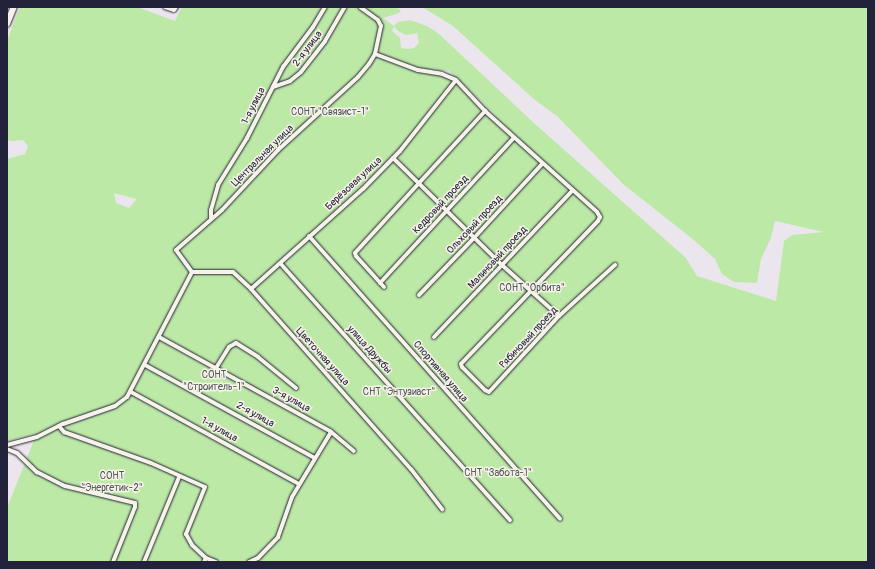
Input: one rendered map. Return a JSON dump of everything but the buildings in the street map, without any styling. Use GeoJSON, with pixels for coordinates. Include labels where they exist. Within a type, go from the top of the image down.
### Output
{"type":"FeatureCollection","features":[{"type":"Feature","properties":{"kind":"main road"},"geometry":{"type":"LineString","coordinates":[[7,24],[14,7]]}},
{"type":"Feature","properties":{"kind":"street"},"geometry":{"type":"LineString","coordinates":[[166,7],[175,9]]}},
{"type":"Feature","properties":{"kind":"street","name":"1-я улица"},"geometry":{"type":"LineString","coordinates":[[211,219],[211,210],[217,188],[247,138],[283,67],[325,7]]}},
{"type":"Feature","properties":{"kind":"street","name":"2-я улица"},"geometry":{"type":"LineString","coordinates":[[272,87],[290,82],[301,72],[325,41],[345,7]]}},
{"type":"Feature","properties":{"kind":"street"},"geometry":{"type":"LineString","coordinates":[[360,7],[381,23],[375,54],[418,70],[442,74],[456,80],[485,111],[542,164],[573,190],[600,217],[531,291]]}},
{"type":"Feature","properties":{"kind":"street","name":"Центральная улица"},"geometry":{"type":"LineString","coordinates":[[192,272],[176,250],[231,200],[278,150],[358,77],[375,54]]}},
{"type":"Feature","properties":{"kind":"street","name":"Берёзовая улица"},"geometry":{"type":"LineString","coordinates":[[251,289],[352,199],[393,158],[456,80]]}},
{"type":"Feature","properties":{"kind":"street"},"geometry":{"type":"LineString","coordinates":[[419,185],[485,111]]}},
{"type":"Feature","properties":{"kind":"street","name":"Кедровый проезд"},"geometry":{"type":"LineString","coordinates":[[419,185],[355,253],[382,285],[446,211],[514,138]]}},
{"type":"Feature","properties":{"kind":"street"},"geometry":{"type":"LineString","coordinates":[[393,158],[503,266],[559,316]]}},
{"type":"Feature","properties":{"kind":"street","name":"Ольховый проезд"},"geometry":{"type":"LineString","coordinates":[[418,295],[474,238],[542,164]]}},
{"type":"Feature","properties":{"kind":"street","name":"Малиновый проезд"},"geometry":{"type":"LineString","coordinates":[[434,337],[503,266],[573,190]]}},
{"type":"Feature","properties":{"kind":"street","name":"Спортивная улица"},"geometry":{"type":"LineString","coordinates":[[309,236],[560,519]]}},
{"type":"Feature","properties":{"kind":"street","name":"улица Дружбы"},"geometry":{"type":"LineString","coordinates":[[280,263],[510,520]]}},
{"type":"Feature","properties":{"kind":"street","name":"Рябиновый проезд"},"geometry":{"type":"LineString","coordinates":[[531,291],[461,364],[462,368],[489,392],[559,316],[615,265]]}},
{"type":"Feature","properties":{"kind":"street"},"geometry":{"type":"LineString","coordinates":[[7,445],[37,437],[60,426],[122,403],[131,392],[145,366],[192,272]]}},
{"type":"Feature","properties":{"kind":"street","name":"Цветочная улица"},"geometry":{"type":"LineString","coordinates":[[192,272],[233,272],[251,289],[411,469],[442,509]]}},
{"type":"Feature","properties":{"kind":"street","name":"3-я улица"},"geometry":{"type":"LineString","coordinates":[[159,337],[332,432],[354,451]]}},
{"type":"Feature","properties":{"kind":"street","name":"3-я улица"},"geometry":{"type":"LineString","coordinates":[[216,368],[229,347],[236,343],[258,357],[296,388]]}},
{"type":"Feature","properties":{"kind":"street","name":"2-я улица"},"geometry":{"type":"LineString","coordinates":[[145,366],[315,458]]}},
{"type":"Feature","properties":{"kind":"street","name":"1-я улица"},"geometry":{"type":"LineString","coordinates":[[131,392],[299,484]]}},
{"type":"Feature","properties":{"kind":"street"},"geometry":{"type":"LineString","coordinates":[[60,426],[64,432],[151,463],[179,477],[205,487],[186,534],[192,546],[205,560],[216,562]]}},
{"type":"Feature","properties":{"kind":"street"},"geometry":{"type":"LineString","coordinates":[[249,562],[256,560],[278,537],[292,497],[332,432]]}},
{"type":"Feature","properties":{"kind":"street"},"geometry":{"type":"LineString","coordinates":[[7,449],[17,453],[37,472],[65,486],[135,503],[135,507],[113,562]]}},
{"type":"Feature","properties":{"kind":"street"},"geometry":{"type":"LineString","coordinates":[[144,562],[179,477]]}},
{"type":"Feature","properties":{"kind":"green space"},"geometry":{"type":"Polygon","coordinates":[[[20,7],[137,7],[175,21],[182,7],[395,7],[401,10],[399,13],[383,18],[394,26],[398,22],[410,20],[427,26],[439,34],[535,124],[686,258],[697,276],[776,301],[784,241],[792,235],[824,232],[775,221],[771,238],[761,259],[757,283],[734,282],[722,274],[715,259],[695,241],[623,184],[557,116],[535,100],[453,26],[422,7],[868,7],[868,562],[7,562],[7,508],[36,435],[34,434],[7,441],[7,159],[25,154],[28,146],[23,140],[7,140],[7,41],[20,7]],[[394,26],[392,31],[400,38],[401,48],[414,48],[419,43],[417,33],[406,35],[398,31],[394,26]],[[428,69],[456,82],[505,124],[449,71],[428,69]],[[114,193],[116,203],[129,208],[136,199],[114,193]]]}},
{"type":"Feature","properties":{"kind":"park label","name":"СОНТ \"Связист-1\""},"geometry":{"type":"Point","coordinates":[330,113]}},
{"type":"Feature","properties":{"kind":"park label","name":"СОНТ \"Орбита\""},"geometry":{"type":"Point","coordinates":[532,289]}},
{"type":"Feature","properties":{"kind":"park label","name":"СОНТ \"Строитель-1\""},"geometry":{"type":"Point","coordinates":[214,380]}},
{"type":"Feature","properties":{"kind":"park label","name":"СНТ \"Энтузиаст\""},"geometry":{"type":"Point","coordinates":[399,393]}},
{"type":"Feature","properties":{"kind":"park label","name":"СНТ \"Забота-1\""},"geometry":{"type":"Point","coordinates":[498,474]}},
{"type":"Feature","properties":{"kind":"park label","name":"СОНТ \"Энергетик-2\""},"geometry":{"type":"Point","coordinates":[112,482]}}]}
